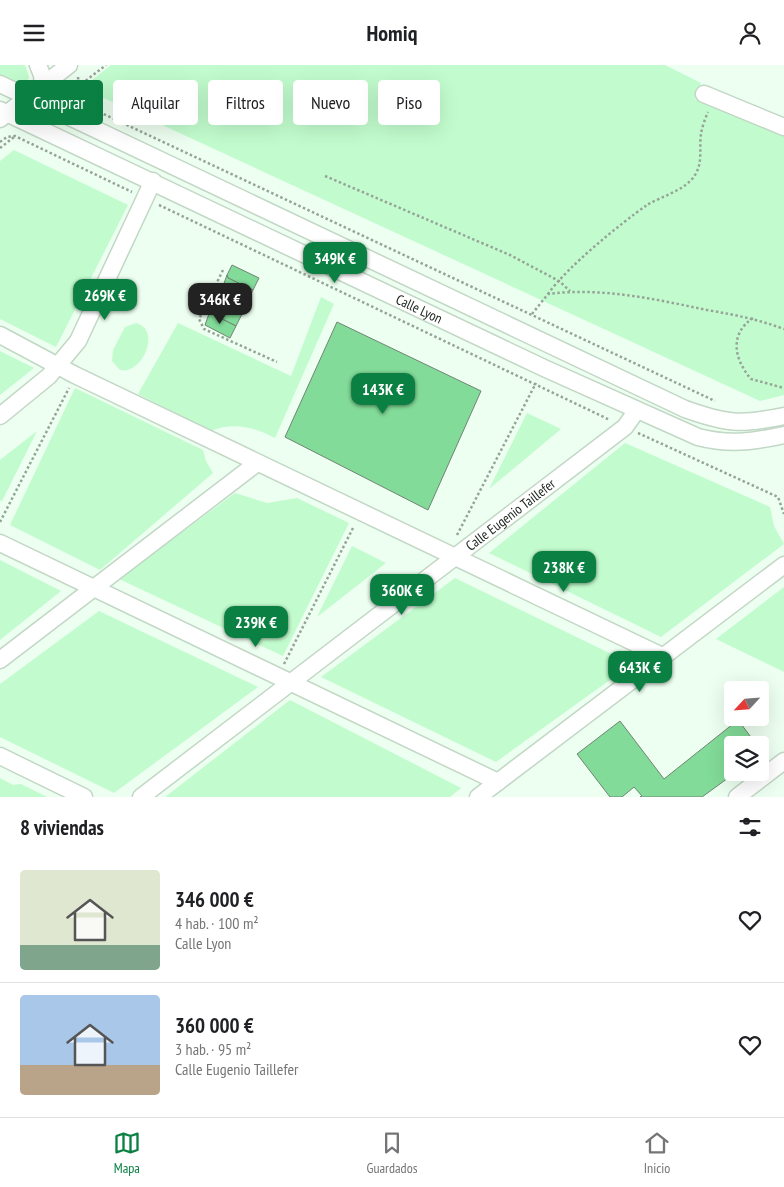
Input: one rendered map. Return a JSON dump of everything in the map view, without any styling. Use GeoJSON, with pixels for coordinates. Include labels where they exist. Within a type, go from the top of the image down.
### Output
{"type":"FeatureCollection","features":[{"type":"Feature","properties":{"kind":"street"},"geometry":{"type":"LineString","coordinates":[[38,65],[42,80]]}},
{"type":"Feature","properties":{"kind":"street"},"geometry":{"type":"LineString","coordinates":[[51,80],[69,65]]}},
{"type":"Feature","properties":{"kind":"street","name":"Calle Lyon"},"geometry":{"type":"LineString","coordinates":[[0,84],[15,91]]}},
{"type":"Feature","properties":{"kind":"street"},"geometry":{"type":"LineString","coordinates":[[709,97],[784,127]]}},
{"type":"Feature","properties":{"kind":"street"},"geometry":{"type":"LineString","coordinates":[[2,114],[15,106]]}},
{"type":"Feature","properties":{"kind":"street","name":"Calle Lyon"},"geometry":{"type":"LineString","coordinates":[[2,114],[152,181],[544,368],[698,437],[720,443],[760,440],[784,435]]}},
{"type":"Feature","properties":{"kind":"street","name":"Calle Lyon"},"geometry":{"type":"LineString","coordinates":[[88,125],[685,409],[718,421],[754,422],[784,417]]}},
{"type":"Feature","properties":{"kind":"street"},"geometry":{"type":"LineString","coordinates":[[0,416],[60,366],[78,341],[152,181]]}},
{"type":"Feature","properties":{"kind":"street"},"geometry":{"type":"LineString","coordinates":[[0,335],[75,375],[256,463],[662,656]]}},
{"type":"Feature","properties":{"kind":"street","name":"Calle Eugenio Taillefer"},"geometry":{"type":"LineString","coordinates":[[141,797],[283,679],[624,427],[637,410]]}},
{"type":"Feature","properties":{"kind":"street"},"geometry":{"type":"LineString","coordinates":[[0,660],[92,587],[256,463]]}},
{"type":"Feature","properties":{"kind":"street"},"geometry":{"type":"LineString","coordinates":[[0,543],[498,782]]}},
{"type":"Feature","properties":{"kind":"street"},"geometry":{"type":"LineString","coordinates":[[478,797],[784,565]]}},
{"type":"Feature","properties":{"kind":"street"},"geometry":{"type":"LineString","coordinates":[[0,757],[84,797]]}},
{"type":"Feature","properties":{"kind":"street"},"geometry":{"type":"LineString","coordinates":[[737,797],[784,761]]}},
{"type":"Feature","properties":{"kind":"path"},"geometry":{"type":"LineString","coordinates":[[106,65],[79,86],[78,96],[80,103],[723,405]]}},
{"type":"Feature","properties":{"kind":"path"},"geometry":{"type":"LineString","coordinates":[[522,331],[559,281],[636,213],[695,177],[699,168],[701,133],[709,97]]}},
{"type":"Feature","properties":{"kind":"path"},"geometry":{"type":"LineString","coordinates":[[0,142],[7,137],[15,136],[536,383],[624,427],[778,497],[784,514]]}},
{"type":"Feature","properties":{"kind":"path"},"geometry":{"type":"LineString","coordinates":[[0,147],[15,136]]}},
{"type":"Feature","properties":{"kind":"path"},"geometry":{"type":"LineString","coordinates":[[325,177],[510,255],[559,281],[570,291]]}},
{"type":"Feature","properties":{"kind":"path"},"geometry":{"type":"LineString","coordinates":[[223,270],[199,319],[200,325],[204,329],[276,363]]}},
{"type":"Feature","properties":{"kind":"path"},"geometry":{"type":"LineString","coordinates":[[548,294],[570,291],[670,302],[754,318],[784,329]]}},
{"type":"Feature","properties":{"kind":"path"},"geometry":{"type":"LineString","coordinates":[[754,318],[740,330],[737,339],[738,359],[751,379],[784,388]]}},
{"type":"Feature","properties":{"kind":"path"},"geometry":{"type":"LineString","coordinates":[[555,347],[564,330]]}},
{"type":"Feature","properties":{"kind":"path"},"geometry":{"type":"LineString","coordinates":[[450,556],[544,368]]}},
{"type":"Feature","properties":{"kind":"path"},"geometry":{"type":"LineString","coordinates":[[0,522],[75,375]]}},
{"type":"Feature","properties":{"kind":"path"},"geometry":{"type":"LineString","coordinates":[[283,679],[361,513]]}},
{"type":"Feature","properties":{"kind":"green space"},"geometry":{"type":"Polygon","coordinates":[[[0,65],[25,65],[29,77],[28,80],[15,80],[15,84],[0,77],[0,65]]]}},
{"type":"Feature","properties":{"kind":"green space"},"geometry":{"type":"Polygon","coordinates":[[[111,65],[665,65],[701,83],[695,99],[784,135],[784,395],[760,401],[162,125],[198,125],[198,80],[113,80],[113,102],[103,98],[103,80],[92,80],[111,65]]]}},
{"type":"Feature","properties":{"kind":"green space"},"geometry":{"type":"Polygon","coordinates":[[[14,150],[128,205],[56,347],[0,319],[0,161],[14,150]]]}},
{"type":"Feature","properties":{"kind":"green space"},"geometry":{"type":"Polygon","coordinates":[[[321,297],[334,304],[275,438],[260,431],[236,426],[211,431],[138,394],[178,323],[291,376],[321,297]]]}},
{"type":"Feature","properties":{"kind":"green space"},"geometry":{"type":"Polygon","coordinates":[[[136,323],[144,327],[148,334],[146,351],[142,359],[135,366],[128,370],[120,370],[112,361],[113,350],[125,327],[136,323]]]}},
{"type":"Feature","properties":{"kind":"green space"},"geometry":{"type":"Polygon","coordinates":[[[0,351],[34,368],[0,395],[0,351]]]}},
{"type":"Feature","properties":{"kind":"green space"},"geometry":{"type":"Polygon","coordinates":[[[75,388],[203,450],[206,461],[213,473],[100,570],[10,525],[75,388]]]}},
{"type":"Feature","properties":{"kind":"green space"},"geometry":{"type":"Polygon","coordinates":[[[527,413],[561,429],[489,489],[527,413]]]}},
{"type":"Feature","properties":{"kind":"green space"},"geometry":{"type":"Polygon","coordinates":[[[37,431],[2,502],[0,500],[0,460],[37,431]]]}},
{"type":"Feature","properties":{"kind":"green space"},"geometry":{"type":"Polygon","coordinates":[[[625,443],[770,507],[774,526],[784,544],[661,637],[489,553],[625,443]]]}},
{"type":"Feature","properties":{"kind":"green space"},"geometry":{"type":"Polygon","coordinates":[[[235,493],[267,503],[297,498],[349,523],[283,656],[119,579],[235,493]]]}},
{"type":"Feature","properties":{"kind":"green space"},"geometry":{"type":"Polygon","coordinates":[[[352,546],[386,563],[317,617],[352,546]]]}},
{"type":"Feature","properties":{"kind":"green space"},"geometry":{"type":"Polygon","coordinates":[[[0,560],[61,591],[0,640],[0,560]]]}},
{"type":"Feature","properties":{"kind":"green space"},"geometry":{"type":"Polygon","coordinates":[[[455,578],[632,664],[496,762],[321,677],[455,578]]]}},
{"type":"Feature","properties":{"kind":"green space"},"geometry":{"type":"Polygon","coordinates":[[[784,587],[784,672],[716,639],[784,587]]]}},
{"type":"Feature","properties":{"kind":"green space"},"geometry":{"type":"Polygon","coordinates":[[[99,611],[258,687],[114,793],[0,737],[0,684],[99,611]]]}},
{"type":"Feature","properties":{"kind":"green space"},"geometry":{"type":"Polygon","coordinates":[[[290,700],[461,788],[450,797],[165,797],[290,700]]]}},
{"type":"Feature","properties":{"kind":"green space"},"geometry":{"type":"Polygon","coordinates":[[[0,778],[13,785],[21,784],[47,797],[0,797],[0,778]]]}},
{"type":"Feature","properties":{"kind":"building"},"geometry":{"type":"Polygon","coordinates":[[[232,265],[259,278],[253,290],[228,278],[227,275],[232,265]]]}},
{"type":"Feature","properties":{"kind":"building"},"geometry":{"type":"Polygon","coordinates":[[[227,275],[228,278],[253,290],[247,302],[222,289],[227,275]]]}},
{"type":"Feature","properties":{"kind":"building"},"geometry":{"type":"Polygon","coordinates":[[[221,287],[224,291],[247,302],[242,314],[216,301],[221,287]]]}},
{"type":"Feature","properties":{"kind":"building"},"geometry":{"type":"Polygon","coordinates":[[[216,299],[218,302],[242,314],[236,326],[210,313],[216,299]]]}},
{"type":"Feature","properties":{"kind":"building"},"geometry":{"type":"Polygon","coordinates":[[[210,311],[212,314],[236,326],[230,338],[205,325],[210,311]]]}},
{"type":"Feature","properties":{"kind":"building"},"geometry":{"type":"Polygon","coordinates":[[[337,322],[481,391],[428,510],[285,437],[337,322]]]}},
{"type":"Feature","properties":{"kind":"building"},"geometry":{"type":"Polygon","coordinates":[[[620,721],[664,779],[730,726],[743,726],[750,736],[724,736],[724,781],[702,797],[640,797],[642,796],[634,787],[622,797],[610,797],[577,754],[620,721]]]}}]}
